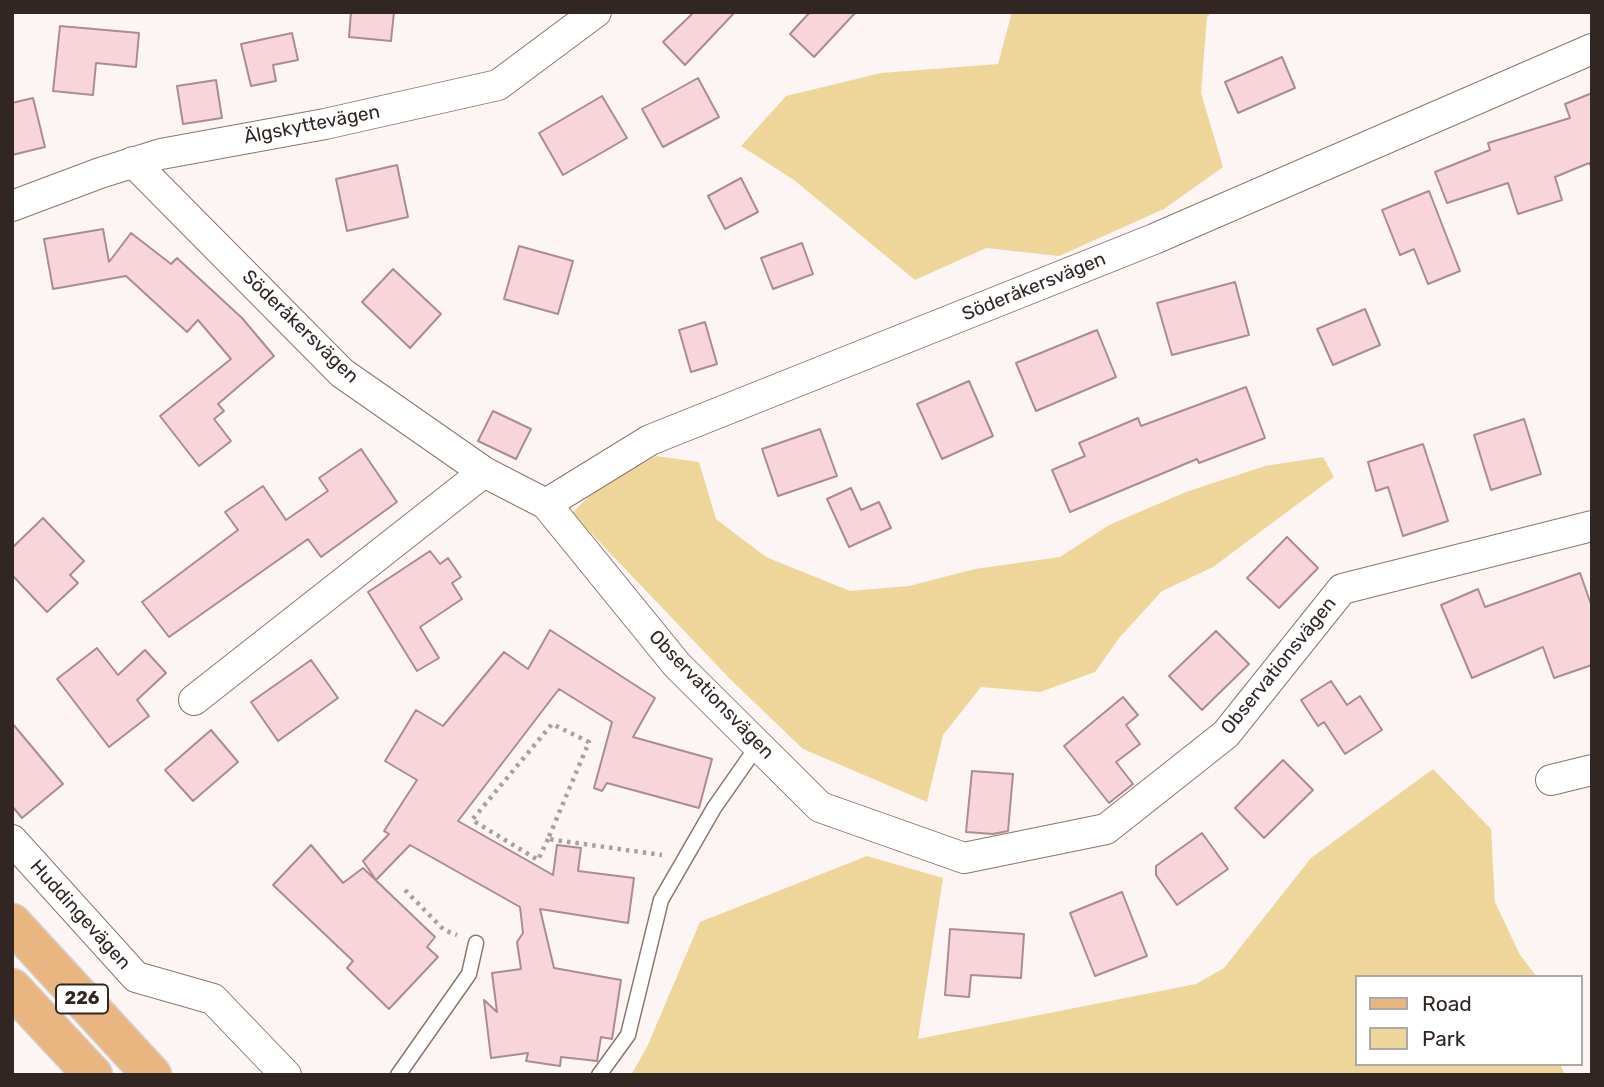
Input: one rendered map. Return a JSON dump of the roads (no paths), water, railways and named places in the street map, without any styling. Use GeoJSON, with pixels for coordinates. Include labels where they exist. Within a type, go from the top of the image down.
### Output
{"type":"FeatureCollection","features":[{"type":"Feature","properties":{"kind":"main road","name":"226"},"geometry":{"type":"LineString","coordinates":[[12,923],[152,1075]]}},
{"type":"Feature","properties":{"kind":"main road","name":"226"},"geometry":{"type":"LineString","coordinates":[[12,988],[93,1075]]}},
{"type":"Feature","properties":{"kind":"street","name":"Älgskyttevägen"},"geometry":{"type":"LineString","coordinates":[[12,206],[133,162],[498,85],[596,12]]}},
{"type":"Feature","properties":{"kind":"street","name":"Söderåkersvägen"},"geometry":{"type":"LineString","coordinates":[[133,162],[342,373],[484,472],[546,504],[650,440],[1154,239],[1592,49]]}},
{"type":"Feature","properties":{"kind":"street"},"geometry":{"type":"LineString","coordinates":[[194,700],[484,472]]}},
{"type":"Feature","properties":{"kind":"street","name":"Observationsvägen"},"geometry":{"type":"LineString","coordinates":[[546,504],[677,665],[820,807],[964,858],[1106,829],[1226,734],[1342,589],[1592,526]]}},
{"type":"Feature","properties":{"kind":"street"},"geometry":{"type":"LineString","coordinates":[[1552,780],[1592,770]]}},
{"type":"Feature","properties":{"kind":"street","name":"Huddingevägen"},"geometry":{"type":"LineString","coordinates":[[12,840],[136,977],[214,999],[286,1075]]}},
{"type":"Feature","properties":{"kind":"lane"},"geometry":{"type":"LineString","coordinates":[[599,1075],[628,1035],[661,900],[714,808],[758,745]]}},
{"type":"Feature","properties":{"kind":"lane"},"geometry":{"type":"LineString","coordinates":[[398,1075],[469,974],[476,943]]}}]}
